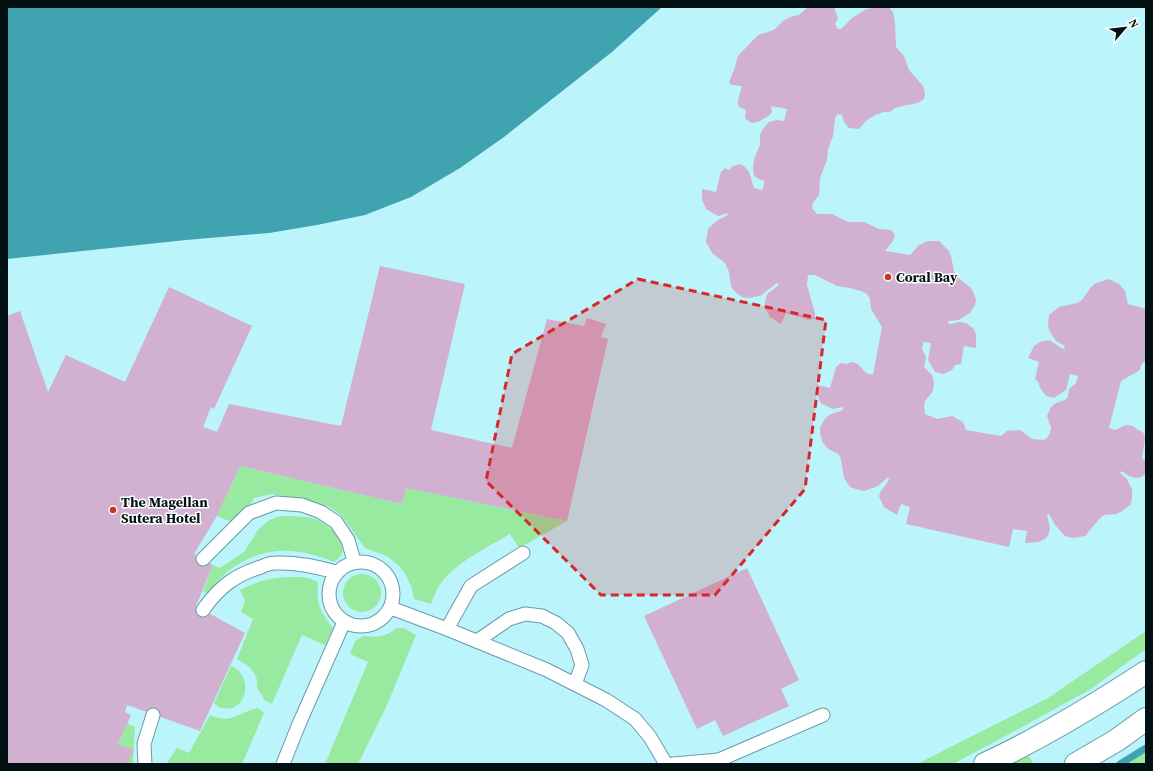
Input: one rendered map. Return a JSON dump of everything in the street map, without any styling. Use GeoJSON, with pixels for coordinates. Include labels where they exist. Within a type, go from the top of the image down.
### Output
{"type":"FeatureCollection","features":[{"type":"Feature","properties":{"kind":"street"},"geometry":{"type":"LineString","coordinates":[[985,764],[1022,747],[1095,706],[1146,672]]}},
{"type":"Feature","properties":{"kind":"street"},"geometry":{"type":"LineString","coordinates":[[1076,764],[1117,740],[1146,719]]}},
{"type":"Feature","properties":{"kind":"lane"},"geometry":{"type":"LineString","coordinates":[[203,559],[249,513],[276,503],[302,505],[321,512],[336,522],[348,540],[354,561]]}},
{"type":"Feature","properties":{"kind":"lane"},"geometry":{"type":"LineString","coordinates":[[447,629],[470,586],[524,553]]}},
{"type":"Feature","properties":{"kind":"lane"},"geometry":{"type":"LineString","coordinates":[[354,561],[372,562],[387,573],[394,590],[391,608],[379,622],[362,627],[344,622],[332,608],[329,589],[336,572],[354,561]]}},
{"type":"Feature","properties":{"kind":"lane"},"geometry":{"type":"LineString","coordinates":[[203,610],[223,586],[245,572],[274,563],[302,564],[336,572]]}},
{"type":"Feature","properties":{"kind":"lane"},"geometry":{"type":"LineString","coordinates":[[391,608],[547,670],[606,700],[635,719],[650,737],[666,764]]}},
{"type":"Feature","properties":{"kind":"lane"},"geometry":{"type":"LineString","coordinates":[[477,641],[509,619],[525,614],[542,616],[556,623],[568,633],[577,648],[582,665],[575,684]]}},
{"type":"Feature","properties":{"kind":"lane"},"geometry":{"type":"LineString","coordinates":[[283,764],[344,622]]}},
{"type":"Feature","properties":{"kind":"lane"},"geometry":{"type":"LineString","coordinates":[[144,764],[144,744],[153,715]]}},
{"type":"Feature","properties":{"kind":"lane"},"geometry":{"type":"LineString","coordinates":[[672,764],[720,762],[823,715]]}},
{"type":"Feature","properties":{"kind":"highlighted area"},"geometry":{"type":"Polygon","coordinates":[[[638,279],[826,320],[805,489],[715,595],[601,595],[486,481],[512,354],[638,279]]]}},
{"type":"Feature","properties":{"kind":"green space"},"geometry":{"type":"Polygon","coordinates":[[[240,466],[402,504],[406,488],[567,521],[519,548],[510,534],[478,553],[462,563],[445,578],[431,604],[414,599],[412,589],[406,575],[399,566],[387,556],[365,548],[341,515],[328,506],[272,494],[254,498],[250,506],[241,517],[234,521],[229,521],[217,516],[240,466]]]}},
{"type":"Feature","properties":{"kind":"green space"},"geometry":{"type":"Polygon","coordinates":[[[281,516],[311,518],[324,524],[338,537],[342,548],[341,556],[334,562],[318,556],[289,551],[278,551],[254,556],[232,568],[208,594],[203,592],[213,565],[220,568],[244,552],[258,530],[269,520],[281,516]]]}},
{"type":"Feature","properties":{"kind":"green space"},"geometry":{"type":"Polygon","coordinates":[[[362,574],[372,577],[378,583],[381,593],[378,603],[372,609],[362,612],[352,609],[346,603],[343,593],[346,583],[352,577],[362,574]]]}},
{"type":"Feature","properties":{"kind":"green space"},"geometry":{"type":"Polygon","coordinates":[[[299,577],[309,578],[318,582],[318,602],[322,612],[333,628],[325,645],[302,635],[272,704],[264,700],[257,688],[256,676],[252,670],[237,659],[253,619],[241,612],[245,601],[240,590],[255,583],[269,579],[299,577]]]}},
{"type":"Feature","properties":{"kind":"green space"},"geometry":{"type":"Polygon","coordinates":[[[397,628],[404,628],[416,635],[387,705],[358,764],[325,764],[368,662],[350,654],[355,641],[363,636],[377,637],[384,635],[397,628]]]}},
{"type":"Feature","properties":{"kind":"green space"},"geometry":{"type":"Polygon","coordinates":[[[1146,631],[1146,649],[1091,689],[953,764],[917,764],[1048,698],[1146,631]]]}},
{"type":"Feature","properties":{"kind":"green space"},"geometry":{"type":"Polygon","coordinates":[[[231,666],[237,669],[241,674],[244,680],[245,693],[238,704],[232,708],[220,708],[214,703],[231,666]]]}},
{"type":"Feature","properties":{"kind":"green space"},"geometry":{"type":"Polygon","coordinates":[[[258,708],[264,713],[242,764],[166,764],[177,748],[189,753],[210,715],[224,719],[235,717],[258,708]]]}},
{"type":"Feature","properties":{"kind":"green space"},"geometry":{"type":"Polygon","coordinates":[[[127,723],[135,727],[133,764],[127,764],[133,750],[118,744],[127,723]]]}},
{"type":"Feature","properties":{"kind":"green space"},"geometry":{"type":"Polygon","coordinates":[[[1146,750],[1146,764],[1123,764],[1146,750]]]}},
{"type":"Feature","properties":{"kind":"green space"},"geometry":{"type":"Polygon","coordinates":[[[1027,755],[1034,764],[1007,764],[1027,755]]]}},
{"type":"Feature","properties":{"kind":"water"},"geometry":{"type":"Polygon","coordinates":[[[7,7],[662,7],[612,52],[504,137],[460,168],[411,197],[365,215],[269,233],[186,240],[7,259],[7,7]]]}},
{"type":"Feature","properties":{"kind":"building","name":"Coral Bay"},"geometry":{"type":"Polygon","coordinates":[[[808,7],[834,7],[838,18],[835,24],[838,29],[841,29],[852,18],[865,10],[874,7],[889,7],[893,12],[895,23],[896,47],[904,56],[909,70],[923,86],[925,94],[924,99],[918,103],[902,106],[895,108],[890,112],[875,115],[866,121],[859,129],[849,128],[844,122],[842,115],[837,114],[833,136],[828,149],[827,160],[820,178],[819,195],[813,203],[812,208],[817,214],[832,214],[848,222],[864,222],[879,229],[891,230],[895,235],[893,241],[885,251],[910,255],[919,245],[928,241],[939,241],[949,251],[957,277],[971,288],[976,300],[970,313],[959,320],[948,321],[948,323],[966,323],[973,328],[976,334],[976,348],[964,346],[961,364],[955,365],[952,370],[943,374],[935,372],[928,360],[931,343],[923,342],[922,349],[926,357],[924,367],[932,375],[934,382],[933,391],[925,401],[925,414],[937,419],[952,416],[963,422],[966,430],[1001,436],[1007,431],[1020,430],[1032,439],[1044,440],[1050,433],[1051,428],[1047,416],[1051,407],[1068,397],[1069,389],[1076,383],[1078,376],[1070,374],[1066,390],[1054,398],[1046,396],[1035,379],[1039,362],[1028,358],[1034,346],[1040,342],[1049,340],[1061,348],[1064,349],[1065,346],[1056,341],[1049,330],[1049,315],[1059,307],[1077,303],[1082,300],[1091,287],[1096,283],[1109,279],[1119,284],[1125,291],[1128,304],[1146,309],[1146,360],[1141,365],[1140,370],[1121,381],[1109,428],[1115,430],[1126,425],[1133,426],[1143,432],[1145,438],[1142,459],[1146,460],[1146,474],[1136,478],[1121,471],[1120,473],[1127,479],[1132,490],[1130,505],[1117,514],[1104,515],[1085,536],[1073,538],[1065,536],[1055,525],[1049,514],[1047,515],[1050,528],[1046,538],[1039,542],[1025,543],[1027,531],[1013,529],[1009,547],[906,524],[910,507],[901,504],[897,515],[884,507],[879,496],[889,480],[888,477],[878,486],[864,491],[850,487],[844,478],[841,459],[838,454],[827,448],[823,443],[820,434],[820,428],[824,420],[829,415],[843,410],[843,407],[833,409],[822,404],[819,400],[816,388],[817,385],[830,388],[836,367],[841,363],[846,364],[852,362],[858,364],[866,373],[873,375],[882,327],[871,309],[870,299],[867,294],[861,291],[837,286],[815,275],[808,275],[807,285],[815,318],[809,320],[786,313],[781,324],[770,317],[764,306],[767,294],[779,285],[777,283],[760,296],[749,298],[742,297],[734,291],[731,286],[729,272],[725,263],[712,253],[706,242],[708,229],[718,220],[728,215],[727,213],[719,216],[706,209],[702,199],[702,189],[716,192],[721,172],[725,168],[729,170],[733,166],[740,164],[749,172],[754,188],[762,190],[765,181],[754,176],[753,169],[754,159],[760,145],[760,135],[762,130],[769,122],[776,120],[784,121],[787,109],[771,106],[772,112],[770,115],[758,122],[752,123],[745,118],[746,110],[739,107],[738,104],[742,86],[731,85],[729,82],[738,56],[758,35],[774,30],[783,21],[790,17],[799,15],[808,7]]]}},
{"type":"Feature","properties":{"kind":"building","name":"The Magellan Sutera Hotel"},"geometry":{"type":"Polygon","coordinates":[[[380,266],[465,284],[431,430],[512,448],[547,319],[584,326],[587,318],[606,324],[601,337],[608,339],[567,521],[406,488],[402,504],[240,466],[217,516],[194,554],[213,565],[196,606],[245,633],[200,731],[127,705],[125,712],[131,715],[118,744],[134,750],[127,764],[7,764],[7,316],[20,311],[48,392],[66,355],[125,382],[169,287],[252,326],[214,409],[211,407],[203,427],[217,432],[229,404],[341,426],[380,266]]]}},
{"type":"Feature","properties":{"kind":"building"},"geometry":{"type":"Polygon","coordinates":[[[747,568],[799,680],[781,689],[789,706],[723,736],[715,720],[697,729],[644,616],[747,568]]]}},
{"type":"Feature","properties":{"kind":"waterway"},"geometry":{"type":"LineString","coordinates":[[1120,764],[1146,748]]}},
{"type":"Feature","properties":{"kind":"place","name":"Coral Bay"},"geometry":{"type":"Point","coordinates":[888,277]}},
{"type":"Feature","properties":{"kind":"place","name":"The Magellan Sutera Hotel"},"geometry":{"type":"Point","coordinates":[113,510]}}]}
